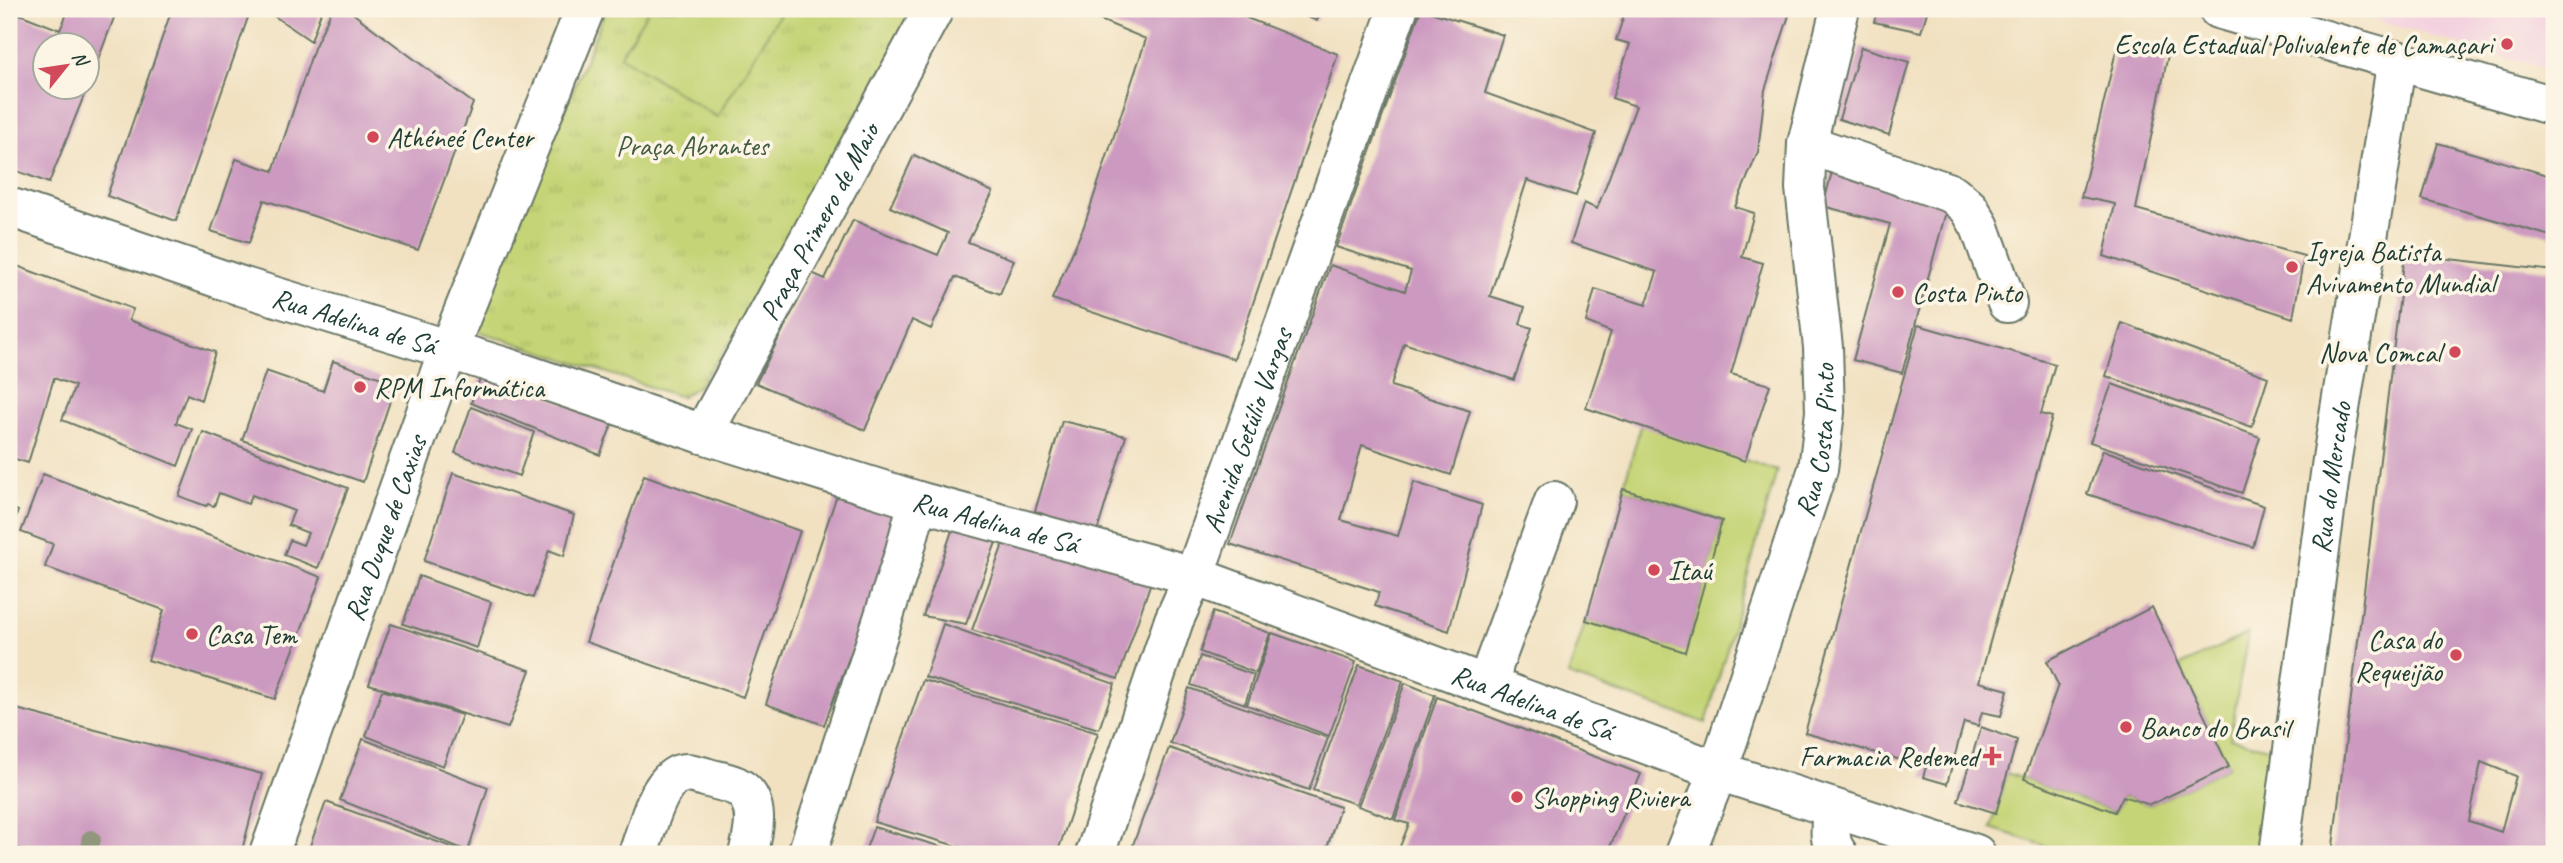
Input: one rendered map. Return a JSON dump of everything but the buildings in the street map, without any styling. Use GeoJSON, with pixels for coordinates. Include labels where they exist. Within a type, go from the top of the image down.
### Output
{"type":"FeatureCollection","features":[{"type":"Feature","properties":{"kind":"street","name":"Rua Duque de Caxias"},"geometry":{"type":"LineString","coordinates":[[269,854],[448,350],[585,9]]}},
{"type":"Feature","properties":{"kind":"street","name":"Praça Primero de Maio"},"geometry":{"type":"LineString","coordinates":[[703,434],[934,9]]}},
{"type":"Feature","properties":{"kind":"street","name":"Avenida Getúlio Vargas"},"geometry":{"type":"LineString","coordinates":[[1095,854],[1174,621],[1194,576],[1398,9]]}},
{"type":"Feature","properties":{"kind":"street","name":"Rua Costa Pinto"},"geometry":{"type":"LineString","coordinates":[[1685,854],[1718,771],[1818,469],[1825,412],[1823,360],[1805,188],[1807,144],[1840,9]]}},
{"type":"Feature","properties":{"kind":"street"},"geometry":{"type":"LineString","coordinates":[[2218,9],[2554,106]]}},
{"type":"Feature","properties":{"kind":"street","name":"Rua do Mercado"},"geometry":{"type":"LineString","coordinates":[[2279,854],[2333,452],[2397,60]]}},
{"type":"Feature","properties":{"kind":"street"},"geometry":{"type":"LineString","coordinates":[[1807,144],[1953,194],[1969,208],[1980,228],[2007,303]]}},
{"type":"Feature","properties":{"kind":"street","name":"Rua Adelina de Sá"},"geometry":{"type":"LineString","coordinates":[[9,207],[241,286],[918,501],[1194,576],[1718,771],[1976,854]]}},
{"type":"Feature","properties":{"kind":"street"},"geometry":{"type":"LineString","coordinates":[[807,854],[904,554],[918,501]]}},
{"type":"Feature","properties":{"kind":"street"},"geometry":{"type":"LineString","coordinates":[[1490,685],[1494,664],[1554,501]]}},
{"type":"Feature","properties":{"kind":"street"},"geometry":{"type":"LineString","coordinates":[[638,854],[659,795],[676,775],[690,772],[738,787],[748,797],[754,808],[755,831],[748,854]]}},
{"type":"Feature","properties":{"kind":"street"},"geometry":{"type":"LineString","coordinates":[[1832,809],[1830,837],[1838,854]]}},
{"type":"Feature","properties":{"kind":"shaded area","name":"Escola Estadual Polivalente de Camaçari"},"geometry":{"type":"Polygon","coordinates":[[[2333,9],[2554,9],[2554,71],[2367,18],[2333,9]]]}},
{"type":"Feature","properties":{"kind":"green space","name":"Praça Abrantes"},"geometry":{"type":"Polygon","coordinates":[[[606,9],[917,9],[731,341],[697,387],[681,397],[475,330],[606,9]]]}},
{"type":"Feature","properties":{"kind":"green space"},"geometry":{"type":"Polygon","coordinates":[[[649,9],[783,9],[717,117],[620,56],[649,9]]]}},
{"type":"Feature","properties":{"kind":"green space"},"geometry":{"type":"Polygon","coordinates":[[[1641,424],[1777,471],[1706,723],[1568,675],[1586,620],[1685,651],[1722,521],[1623,489],[1641,424]]]}},
{"type":"Feature","properties":{"kind":"green space"},"geometry":{"type":"Polygon","coordinates":[[[2248,633],[2230,738],[2283,752],[2265,854],[2070,854],[1991,828],[2007,773],[2115,812],[2123,796],[2150,805],[2229,767],[2180,666],[2248,633]]]}},
{"type":"Feature","properties":{"kind":"place","name":"Escola Estadual Polivalente de Camaçari"},"geometry":{"type":"Point","coordinates":[2507,44]}},
{"type":"Feature","properties":{"kind":"place","name":"Athéneé Center"},"geometry":{"type":"Point","coordinates":[373,137]}},
{"type":"Feature","properties":{"kind":"place","name":"Igreja Batista Avivamento Mundial"},"geometry":{"type":"Point","coordinates":[2292,267]}},
{"type":"Feature","properties":{"kind":"place","name":"Costa Pinto"},"geometry":{"type":"Point","coordinates":[1898,292]}},
{"type":"Feature","properties":{"kind":"place","name":"Nova Comcal"},"geometry":{"type":"Point","coordinates":[2455,352]}},
{"type":"Feature","properties":{"kind":"place","name":"RPM Informática"},"geometry":{"type":"Point","coordinates":[360,387]}},
{"type":"Feature","properties":{"kind":"place","name":"Itaú"},"geometry":{"type":"Point","coordinates":[1654,570]}},
{"type":"Feature","properties":{"kind":"place","name":"Casa Tem"},"geometry":{"type":"Point","coordinates":[192,634]}},
{"type":"Feature","properties":{"kind":"place","name":"Casa do Requeijão"},"geometry":{"type":"Point","coordinates":[2456,655]}},
{"type":"Feature","properties":{"kind":"place","name":"Banco do Brasil"},"geometry":{"type":"Point","coordinates":[2126,727]}},
{"type":"Feature","properties":{"kind":"place","name":"Farmacia Redemed"},"geometry":{"type":"Point","coordinates":[1992,756]}},
{"type":"Feature","properties":{"kind":"place","name":"Shopping Riviera"},"geometry":{"type":"Point","coordinates":[1517,797]}}]}
